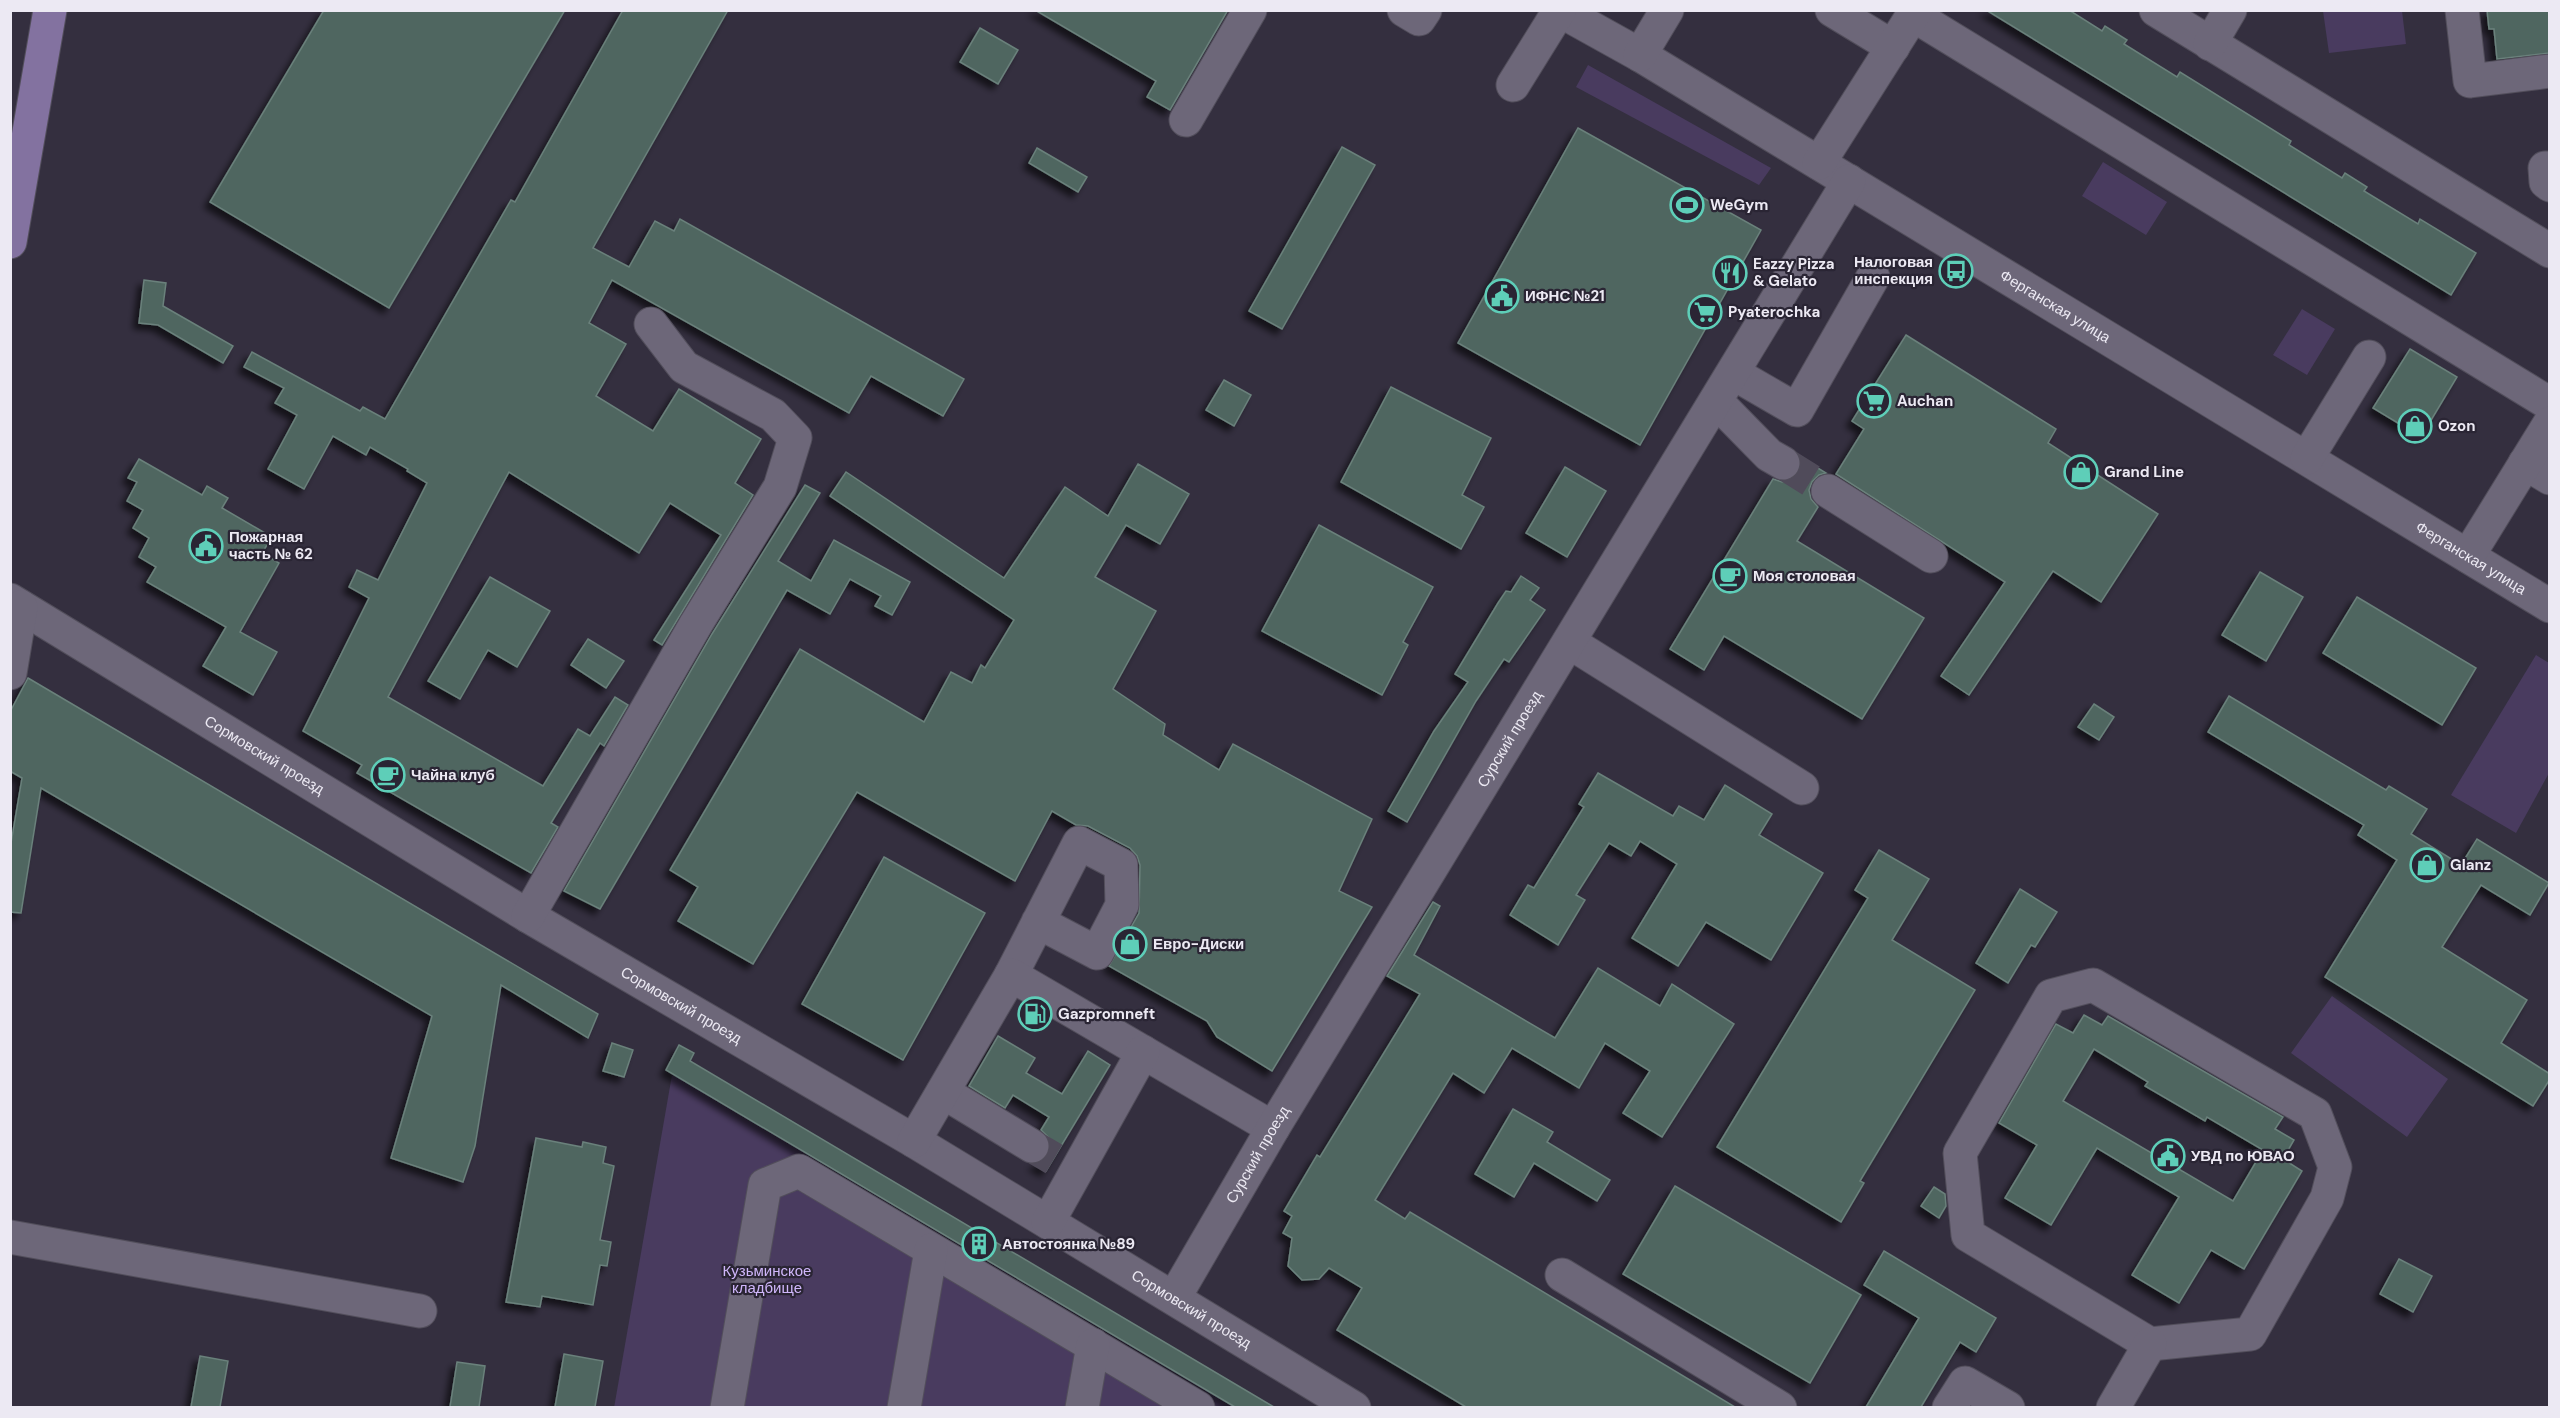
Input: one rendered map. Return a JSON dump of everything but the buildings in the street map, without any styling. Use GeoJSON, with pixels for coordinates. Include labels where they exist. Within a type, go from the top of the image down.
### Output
{"type":"FeatureCollection","features":[{"type":"Feature","properties":{"kind":"main road"},"geometry":{"type":"LineString","coordinates":[[10,242],[50,10]]}},
{"type":"Feature","properties":{"kind":"street"},"geometry":{"type":"LineString","coordinates":[[1186,120],[1250,10]]}},
{"type":"Feature","properties":{"kind":"street"},"geometry":{"type":"LineString","coordinates":[[1404,10],[1419,19],[1425,10]]}},
{"type":"Feature","properties":{"kind":"street"},"geometry":{"type":"LineString","coordinates":[[1640,55],[1667,10]]}},
{"type":"Feature","properties":{"kind":"street"},"geometry":{"type":"LineString","coordinates":[[1832,10],[1893,47]]}},
{"type":"Feature","properties":{"kind":"street"},"geometry":{"type":"LineString","coordinates":[[2156,10],[2550,251]]}},
{"type":"Feature","properties":{"kind":"street"},"geometry":{"type":"LineString","coordinates":[[2210,44],[2230,10]]}},
{"type":"Feature","properties":{"kind":"street"},"geometry":{"type":"LineString","coordinates":[[2462,10],[2470,81],[2550,71]]}},
{"type":"Feature","properties":{"kind":"street"},"geometry":{"type":"LineString","coordinates":[[1514,85],[1559,11]]}},
{"type":"Feature","properties":{"kind":"street","name":"Ферганская улица"},"geometry":{"type":"LineString","coordinates":[[1559,11],[1640,55],[2550,606]]}},
{"type":"Feature","properties":{"kind":"street"},"geometry":{"type":"LineString","coordinates":[[1819,163],[1915,13],[2550,404]]}},
{"type":"Feature","properties":{"kind":"street"},"geometry":{"type":"LineString","coordinates":[[2550,168],[2545,168],[2546,183],[2550,185]]}},
{"type":"Feature","properties":{"kind":"street","name":"Сурский проезд"},"geometry":{"type":"LineString","coordinates":[[1174,1298],[1273,1128],[1849,181]]}},
{"type":"Feature","properties":{"kind":"street"},"geometry":{"type":"LineString","coordinates":[[1733,373],[1797,410],[1873,277]]}},
{"type":"Feature","properties":{"kind":"street"},"geometry":{"type":"LineString","coordinates":[[528,916],[696,624],[780,487],[795,438],[774,415],[684,367],[651,324]]}},
{"type":"Feature","properties":{"kind":"street"},"geometry":{"type":"LineString","coordinates":[[2307,458],[2369,357]]}},
{"type":"Feature","properties":{"kind":"street"},"geometry":{"type":"LineString","coordinates":[[1716,401],[1769,455],[1783,463]]}},
{"type":"Feature","properties":{"kind":"street"},"geometry":{"type":"LineString","coordinates":[[2468,556],[2537,470],[2550,423]]}},
{"type":"Feature","properties":{"kind":"street"},"geometry":{"type":"LineString","coordinates":[[1828,491],[1931,556]]}},
{"type":"Feature","properties":{"kind":"street"},"geometry":{"type":"LineString","coordinates":[[10,673],[16,603]]}},
{"type":"Feature","properties":{"kind":"street","name":"Сормовский проезд"},"geometry":{"type":"LineString","coordinates":[[16,603],[528,916],[914,1141],[1354,1407]]}},
{"type":"Feature","properties":{"kind":"street"},"geometry":{"type":"LineString","coordinates":[[1569,642],[1802,788]]}},
{"type":"Feature","properties":{"kind":"street"},"geometry":{"type":"LineString","coordinates":[[914,1141],[1011,975],[1038,922]]}},
{"type":"Feature","properties":{"kind":"street"},"geometry":{"type":"LineString","coordinates":[[1011,975],[1273,1128]]}},
{"type":"Feature","properties":{"kind":"street"},"geometry":{"type":"LineString","coordinates":[[2093,985],[2315,1114],[2335,1167],[2327,1198],[2250,1334],[2150,1344],[1968,1235],[1960,1153],[2051,996],[2093,985]]}},
{"type":"Feature","properties":{"kind":"street"},"geometry":{"type":"LineString","coordinates":[[1048,1222],[1054,1159],[1143,1052]]}},
{"type":"Feature","properties":{"kind":"street"},"geometry":{"type":"LineString","coordinates":[[943,1092],[1054,1159]]}},
{"type":"Feature","properties":{"kind":"street"},"geometry":{"type":"LineString","coordinates":[[727,1407],[765,1185],[799,1171],[1198,1407]]}},
{"type":"Feature","properties":{"kind":"street"},"geometry":{"type":"LineString","coordinates":[[10,1237],[420,1311]]}},
{"type":"Feature","properties":{"kind":"street"},"geometry":{"type":"LineString","coordinates":[[904,1407],[931,1250]]}},
{"type":"Feature","properties":{"kind":"street"},"geometry":{"type":"LineString","coordinates":[[1562,1275],[1780,1407]]}},
{"type":"Feature","properties":{"kind":"street"},"geometry":{"type":"LineString","coordinates":[[2113,1407],[2150,1344]]}},
{"type":"Feature","properties":{"kind":"street"},"geometry":{"type":"LineString","coordinates":[[1082,1407],[1093,1345]]}},
{"type":"Feature","properties":{"kind":"street"},"geometry":{"type":"LineString","coordinates":[[1949,1407],[1965,1383],[2008,1407]]}},
{"type":"Feature","properties":{"kind":"green space"},"geometry":{"type":"Polygon","coordinates":[[[2323,11],[2402,11],[2406,44],[2329,53],[2323,11]]]}},
{"type":"Feature","properties":{"kind":"green space"},"geometry":{"type":"Polygon","coordinates":[[[1588,65],[1771,168],[1759,185],[1576,87],[1588,65]]]}},
{"type":"Feature","properties":{"kind":"green space"},"geometry":{"type":"Polygon","coordinates":[[[2103,162],[2167,202],[2146,235],[2082,196],[2103,162]]]}},
{"type":"Feature","properties":{"kind":"green space"},"geometry":{"type":"Polygon","coordinates":[[[2302,309],[2335,329],[2307,375],[2273,355],[2302,309]]]}},
{"type":"Feature","properties":{"kind":"green space"},"geometry":{"type":"Polygon","coordinates":[[[2536,655],[2549,663],[2549,773],[2516,833],[2451,795],[2536,655]]]}},
{"type":"Feature","properties":{"kind":"green space"},"geometry":{"type":"Polygon","coordinates":[[[2332,996],[2448,1079],[2407,1137],[2291,1053],[2332,996]]]}},
{"type":"Feature","properties":{"kind":"green space","name":"Кузьминское кладбище"},"geometry":{"type":"Polygon","coordinates":[[[672,1075],[683,1080],[1235,1407],[614,1408],[672,1075]]]}},
{"type":"Feature","properties":{"kind":"tunnel"},"geometry":{"type":"LineString","coordinates":[[1783,463],[1828,491]]}},
{"type":"Feature","properties":{"kind":"tunnel"},"geometry":{"type":"LineString","coordinates":[[1032,1146],[1054,1159]]}},
{"type":"Feature","properties":{"kind":"place","name":"WeGym"},"geometry":{"type":"Point","coordinates":[1687,205]}},
{"type":"Feature","properties":{"kind":"place","name":"Налоговая инспекция"},"geometry":{"type":"Point","coordinates":[1956,271]}},
{"type":"Feature","properties":{"kind":"place","name":"Eazzy Pizza & Gelato"},"geometry":{"type":"Point","coordinates":[1730,273]}},
{"type":"Feature","properties":{"kind":"place","name":"ИФНС №21"},"geometry":{"type":"Point","coordinates":[1502,296]}},
{"type":"Feature","properties":{"kind":"place","name":"Pyaterochka"},"geometry":{"type":"Point","coordinates":[1705,312]}},
{"type":"Feature","properties":{"kind":"place","name":"Auchan"},"geometry":{"type":"Point","coordinates":[1874,401]}},
{"type":"Feature","properties":{"kind":"place","name":"Ozon"},"geometry":{"type":"Point","coordinates":[2415,426]}},
{"type":"Feature","properties":{"kind":"place","name":"Grand Line"},"geometry":{"type":"Point","coordinates":[2081,472]}},
{"type":"Feature","properties":{"kind":"place","name":"Пожарная часть № 62"},"geometry":{"type":"Point","coordinates":[206,546]}},
{"type":"Feature","properties":{"kind":"place","name":"Моя столовая"},"geometry":{"type":"Point","coordinates":[1730,576]}},
{"type":"Feature","properties":{"kind":"place","name":"Чайна клуб"},"geometry":{"type":"Point","coordinates":[388,775]}},
{"type":"Feature","properties":{"kind":"place","name":"Glanz"},"geometry":{"type":"Point","coordinates":[2427,865]}},
{"type":"Feature","properties":{"kind":"place","name":"Евро-Диски"},"geometry":{"type":"Point","coordinates":[1130,944]}},
{"type":"Feature","properties":{"kind":"place","name":"Gazpromneft"},"geometry":{"type":"Point","coordinates":[1035,1014]}},
{"type":"Feature","properties":{"kind":"place","name":"УВД по ЮВАО"},"geometry":{"type":"Point","coordinates":[2168,1156]}},
{"type":"Feature","properties":{"kind":"place","name":"Автостоянка №89"},"geometry":{"type":"Point","coordinates":[979,1244]}}]}
